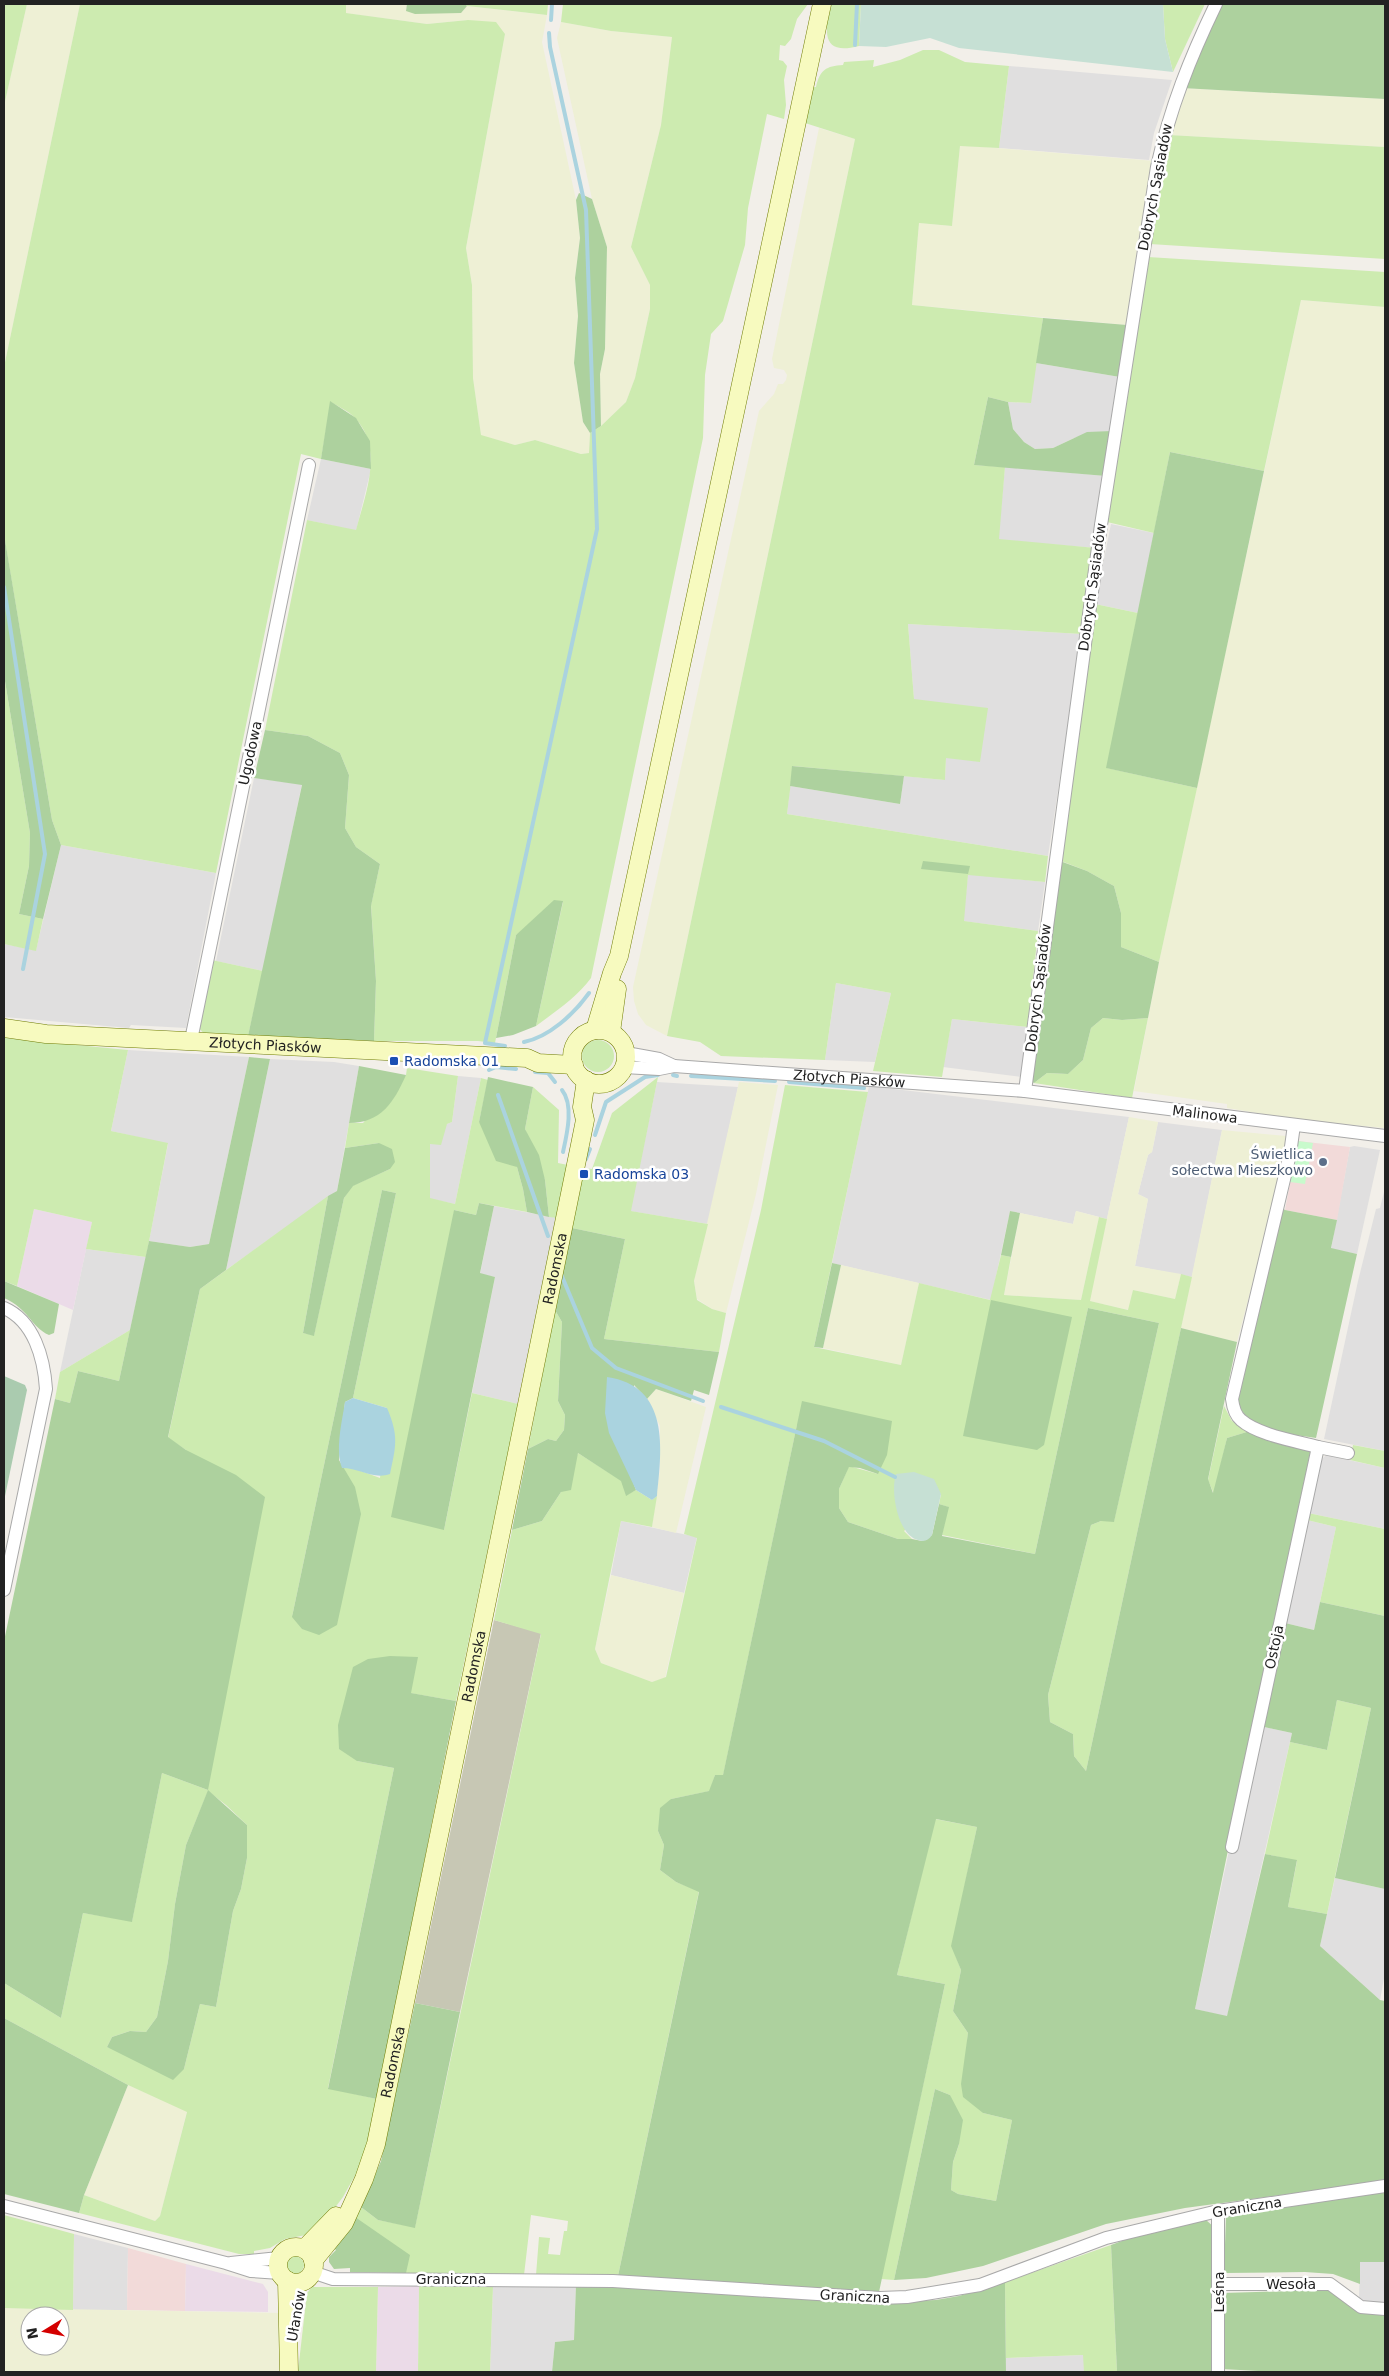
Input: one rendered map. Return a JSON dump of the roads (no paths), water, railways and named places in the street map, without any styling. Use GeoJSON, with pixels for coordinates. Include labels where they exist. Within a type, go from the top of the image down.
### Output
{"type":"FeatureCollection","features":[{"type":"Feature","properties":{"kind":"street"},"geometry":{"type":"LineString","coordinates":[[603,1031],[612,973],[619,956],[822,4]]}},
{"type":"Feature","properties":{"kind":"street","name":"Dobrych Sąsiadów"},"geometry":{"type":"LineString","coordinates":[[1025,1091],[1101,525],[1143,251],[1166,124],[1180,86],[1216,4]]}},
{"type":"Feature","properties":{"kind":"street","name":"Ugodowa"},"geometry":{"type":"LineString","coordinates":[[191,1040],[309,465]]}},
{"type":"Feature","properties":{"kind":"street","name":"Złotych Piasków"},"geometry":{"type":"LineString","coordinates":[[4,1028],[46,1034],[527,1058],[538,1063],[574,1058]]}},
{"type":"Feature","properties":{"kind":"street"},"geometry":{"type":"LineString","coordinates":[[603,1031],[621,1041],[625,1060],[615,1078],[594,1081],[582,1077],[574,1058],[580,1039],[603,1031]]}},
{"type":"Feature","properties":{"kind":"street","name":"Złotych Piasków"},"geometry":{"type":"LineString","coordinates":[[625,1060],[659,1059],[674,1066],[1025,1091]]}},
{"type":"Feature","properties":{"kind":"street","name":"Radomska"},"geometry":{"type":"LineString","coordinates":[[297,2268],[340,2212],[349,2207],[364,2179],[376,2144],[585,1120],[592,1111],[594,1081]]}},
{"type":"Feature","properties":{"kind":"street","name":"Malinowa"},"geometry":{"type":"LineString","coordinates":[[1025,1091],[1385,1136]]}},
{"type":"Feature","properties":{"kind":"street"},"geometry":{"type":"LineString","coordinates":[[1294,1125],[1290,1154],[1232,1399],[1234,1410],[1240,1420],[1254,1428],[1348,1454]]}},
{"type":"Feature","properties":{"kind":"street"},"geometry":{"type":"LineString","coordinates":[[4,1308],[15,1313],[37,1342],[45,1369],[46,1389],[4,1590]]}},
{"type":"Feature","properties":{"kind":"street","name":"Ostoja"},"geometry":{"type":"LineString","coordinates":[[1232,1847],[1318,1447]]}},
{"type":"Feature","properties":{"kind":"street","name":"Graniczna"},"geometry":{"type":"LineString","coordinates":[[4,2206],[226,2263],[297,2268],[332,2279],[613,2281],[880,2298],[907,2297],[980,2285],[1106,2238],[1218,2211],[1385,2186]]}},
{"type":"Feature","properties":{"kind":"street","name":"Leśna"},"geometry":{"type":"LineString","coordinates":[[1218,2211],[1218,2372]]}},
{"type":"Feature","properties":{"kind":"street","name":"Ułanów"},"geometry":{"type":"LineString","coordinates":[[289,2372],[289,2351],[293,2342],[297,2268]]}},
{"type":"Feature","properties":{"kind":"street","name":"Wesoła"},"geometry":{"type":"LineString","coordinates":[[1219,2284],[1330,2284],[1361,2307],[1385,2309]]}},
{"type":"Feature","properties":{"kind":"water"},"geometry":{"type":"Polygon","coordinates":[[[607,1377],[627,1383],[642,1393],[652,1406],[658,1422],[660,1459],[657,1496],[652,1500],[636,1490],[609,1433],[605,1413],[607,1377]]]}},
{"type":"Feature","properties":{"kind":"water"},"geometry":{"type":"Polygon","coordinates":[[[353,1398],[387,1408],[395,1434],[394,1456],[390,1474],[378,1476],[342,1468],[339,1452],[341,1427],[345,1402],[353,1398]]]}},
{"type":"Feature","properties":{"kind":"waterway"},"geometry":{"type":"LineString","coordinates":[[551,20],[552,4]]}},
{"type":"Feature","properties":{"kind":"waterway"},"geometry":{"type":"LineString","coordinates":[[855,45],[857,4]]}},
{"type":"Feature","properties":{"kind":"waterway"},"geometry":{"type":"LineString","coordinates":[[505,1046],[485,1043],[597,529],[586,210],[550,47],[549,33]]}},
{"type":"Feature","properties":{"kind":"waterway"},"geometry":{"type":"LineString","coordinates":[[4,587],[45,854],[23,969]]}},
{"type":"Feature","properties":{"kind":"waterway"},"geometry":{"type":"LineString","coordinates":[[524,1042],[543,1035],[560,1024],[589,993]]}},
{"type":"Feature","properties":{"kind":"waterway"},"geometry":{"type":"LineString","coordinates":[[489,1070],[496,1067],[516,1069]]}},
{"type":"Feature","properties":{"kind":"waterway"},"geometry":{"type":"LineString","coordinates":[[535,1072],[548,1073],[555,1082]]}},
{"type":"Feature","properties":{"kind":"waterway"},"geometry":{"type":"LineString","coordinates":[[595,1135],[606,1102],[645,1077],[658,1075]]}},
{"type":"Feature","properties":{"kind":"waterway"},"geometry":{"type":"LineString","coordinates":[[673,1075],[677,1076]]}},
{"type":"Feature","properties":{"kind":"waterway"},"geometry":{"type":"LineString","coordinates":[[691,1076],[775,1081]]}},
{"type":"Feature","properties":{"kind":"waterway"},"geometry":{"type":"LineString","coordinates":[[789,1082],[864,1088]]}},
{"type":"Feature","properties":{"kind":"waterway"},"geometry":{"type":"LineString","coordinates":[[562,1090],[566,1096],[569,1111],[563,1152]]}},
{"type":"Feature","properties":{"kind":"waterway"},"geometry":{"type":"LineString","coordinates":[[498,1095],[548,1236]]}},
{"type":"Feature","properties":{"kind":"waterway"},"geometry":{"type":"LineString","coordinates":[[586,1159],[590,1149]]}},
{"type":"Feature","properties":{"kind":"waterway"},"geometry":{"type":"LineString","coordinates":[[561,1274],[592,1348],[616,1368],[703,1401]]}},
{"type":"Feature","properties":{"kind":"waterway"},"geometry":{"type":"LineString","coordinates":[[721,1407],[824,1441],[895,1477]]}},
{"type":"Feature","properties":{"kind":"place","name":"Radomska 01"},"geometry":{"type":"Point","coordinates":[394,1061]}},
{"type":"Feature","properties":{"kind":"place","name":"Świetlica sołectwa Mieszkowo"},"geometry":{"type":"Point","coordinates":[1323,1162]}},
{"type":"Feature","properties":{"kind":"place","name":"Radomska 03"},"geometry":{"type":"Point","coordinates":[584,1174]}}]}
